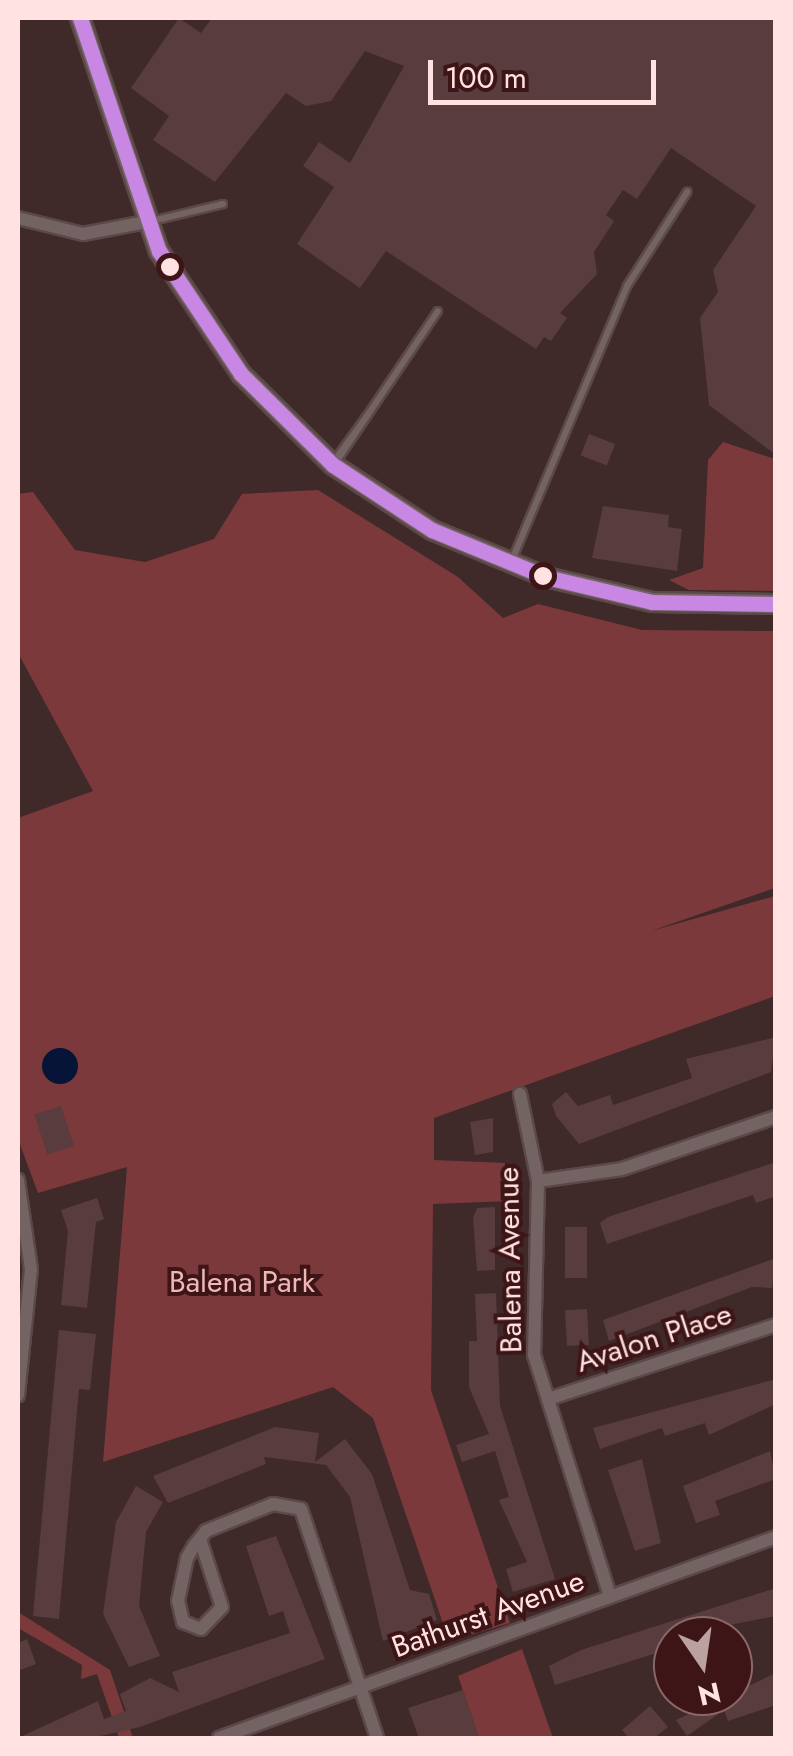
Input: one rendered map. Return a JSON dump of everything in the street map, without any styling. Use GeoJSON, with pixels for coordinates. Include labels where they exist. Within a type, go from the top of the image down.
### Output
{"type":"FeatureCollection","features":[{"type":"Feature","properties":{"kind":"street"},"geometry":{"type":"LineString","coordinates":[[81,18],[146,222],[219,346],[334,465],[432,530],[510,564],[652,602],[776,604]]}},
{"type":"Feature","properties":{"kind":"street"},"geometry":{"type":"LineString","coordinates":[[18,218],[83,234],[146,222]]}},
{"type":"Feature","properties":{"kind":"street","name":"Balena Avenue"},"geometry":{"type":"LineString","coordinates":[[520,1094],[538,1181],[534,1355],[610,1596]]}},
{"type":"Feature","properties":{"kind":"street"},"geometry":{"type":"LineString","coordinates":[[538,1181],[622,1170],[776,1116]]}},
{"type":"Feature","properties":{"kind":"street"},"geometry":{"type":"LineString","coordinates":[[18,1180],[23,1236],[18,1395]]}},
{"type":"Feature","properties":{"kind":"street","name":"Avalon Place"},"geometry":{"type":"LineString","coordinates":[[548,1399],[776,1325]]}},
{"type":"Feature","properties":{"kind":"street"},"geometry":{"type":"LineString","coordinates":[[200,1539],[222,1608],[201,1629],[182,1622],[178,1602],[200,1539],[274,1504],[302,1509],[365,1686],[377,1738]]}},
{"type":"Feature","properties":{"kind":"street","name":"Bathurst Avenue"},"geometry":{"type":"LineString","coordinates":[[219,1738],[776,1537]]}},
{"type":"Feature","properties":{"kind":"lane"},"geometry":{"type":"LineString","coordinates":[[510,564],[628,286],[687,192]]}},
{"type":"Feature","properties":{"kind":"lane"},"geometry":{"type":"LineString","coordinates":[[146,222],[223,204]]}},
{"type":"Feature","properties":{"kind":"lane"},"geometry":{"type":"LineString","coordinates":[[334,465],[438,311]]}},
{"type":"Feature","properties":{"kind":"green space"},"geometry":{"type":"Polygon","coordinates":[[[723,442],[775,459],[775,591],[689,590],[669,580],[703,568],[708,460],[723,442]]]}},
{"type":"Feature","properties":{"kind":"green space","name":"Balena Park"},"geometry":{"type":"Polygon","coordinates":[[[318,490],[458,577],[503,618],[538,604],[642,630],[775,631],[775,888],[651,931],[775,896],[775,996],[434,1118],[434,1160],[505,1163],[511,1201],[433,1204],[431,1390],[510,1623],[449,1641],[373,1418],[333,1387],[103,1462],[127,1167],[38,1193],[18,1139],[18,818],[93,791],[18,653],[18,494],[33,492],[75,550],[145,562],[214,539],[242,494],[318,490]]]}},
{"type":"Feature","properties":{"kind":"green space"},"geometry":{"type":"Polygon","coordinates":[[[18,1612],[110,1670],[133,1738],[119,1738],[97,1674],[81,1679],[82,1665],[18,1628],[18,1612]]]}},
{"type":"Feature","properties":{"kind":"green space"},"geometry":{"type":"Polygon","coordinates":[[[522,1649],[553,1738],[479,1738],[458,1676],[522,1649]]]}},
{"type":"Feature","properties":{"kind":"water"},"geometry":{"type":"Polygon","coordinates":[[[60,1048],[73,1053],[78,1066],[73,1079],[60,1084],[47,1079],[42,1066],[47,1053],[60,1048]]]}},
{"type":"Feature","properties":{"kind":"building"},"geometry":{"type":"Polygon","coordinates":[[[179,18],[201,33],[212,18],[776,18],[776,455],[709,405],[700,318],[718,292],[713,270],[756,206],[671,148],[637,199],[623,190],[606,215],[614,221],[594,252],[597,274],[560,313],[567,318],[551,341],[544,337],[536,349],[386,251],[360,288],[297,244],[334,187],[303,166],[319,142],[350,163],[404,66],[365,51],[331,101],[306,106],[286,93],[215,182],[153,140],[169,116],[131,88],[179,18]]]}},
{"type":"Feature","properties":{"kind":"building"},"geometry":{"type":"Polygon","coordinates":[[[589,434],[615,444],[607,466],[581,455],[589,434]]]}},
{"type":"Feature","properties":{"kind":"building"},"geometry":{"type":"Polygon","coordinates":[[[603,506],[669,515],[668,527],[682,529],[677,571],[592,558],[603,506]]]}},
{"type":"Feature","properties":{"kind":"building"},"geometry":{"type":"Polygon","coordinates":[[[776,1037],[771,1072],[579,1144],[556,1116],[552,1104],[566,1092],[578,1106],[610,1095],[613,1105],[692,1078],[686,1059],[776,1037]]]}},
{"type":"Feature","properties":{"kind":"building"},"geometry":{"type":"Polygon","coordinates":[[[61,1106],[74,1146],[47,1155],[34,1115],[61,1106]]]}},
{"type":"Feature","properties":{"kind":"building"},"geometry":{"type":"Polygon","coordinates":[[[493,1118],[493,1152],[475,1155],[470,1122],[493,1118]]]}},
{"type":"Feature","properties":{"kind":"building"},"geometry":{"type":"Polygon","coordinates":[[[776,1162],[776,1196],[756,1203],[753,1195],[607,1244],[600,1223],[608,1217],[776,1162]]]}},
{"type":"Feature","properties":{"kind":"building"},"geometry":{"type":"Polygon","coordinates":[[[97,1198],[104,1219],[96,1222],[87,1308],[61,1305],[68,1231],[61,1210],[97,1198]]]}},
{"type":"Feature","properties":{"kind":"building"},"geometry":{"type":"Polygon","coordinates":[[[495,1207],[495,1270],[477,1271],[473,1218],[477,1208],[495,1207]]]}},
{"type":"Feature","properties":{"kind":"building"},"geometry":{"type":"Polygon","coordinates":[[[565,1227],[587,1227],[587,1278],[565,1278],[565,1227]]]}},
{"type":"Feature","properties":{"kind":"building"},"geometry":{"type":"Polygon","coordinates":[[[776,1258],[772,1288],[752,1287],[609,1341],[603,1320],[776,1258]]]}},
{"type":"Feature","properties":{"kind":"building"},"geometry":{"type":"Polygon","coordinates":[[[496,1293],[500,1406],[555,1579],[513,1592],[506,1569],[527,1562],[499,1500],[509,1497],[495,1451],[462,1462],[456,1445],[489,1434],[469,1387],[469,1341],[477,1341],[475,1294],[496,1293]]]}},
{"type":"Feature","properties":{"kind":"building"},"geometry":{"type":"Polygon","coordinates":[[[587,1309],[589,1345],[567,1346],[565,1310],[587,1309]]]}},
{"type":"Feature","properties":{"kind":"building"},"geometry":{"type":"Polygon","coordinates":[[[59,1330],[96,1334],[90,1390],[79,1389],[59,1619],[33,1616],[59,1330]]]}},
{"type":"Feature","properties":{"kind":"building"},"geometry":{"type":"Polygon","coordinates":[[[776,1379],[776,1404],[709,1435],[705,1423],[665,1436],[662,1428],[600,1449],[593,1428],[776,1379]]]}},
{"type":"Feature","properties":{"kind":"building"},"geometry":{"type":"Polygon","coordinates":[[[275,1427],[319,1433],[315,1462],[345,1439],[372,1474],[410,1590],[429,1594],[437,1620],[383,1641],[350,1497],[326,1465],[264,1457],[266,1464],[168,1503],[153,1476],[275,1427]]]}},
{"type":"Feature","properties":{"kind":"building"},"geometry":{"type":"Polygon","coordinates":[[[770,1451],[776,1479],[715,1501],[720,1515],[696,1523],[683,1486],[770,1451]]]}},
{"type":"Feature","properties":{"kind":"building"},"geometry":{"type":"Polygon","coordinates":[[[642,1459],[661,1543],[635,1551],[608,1470],[642,1459]]]}},
{"type":"Feature","properties":{"kind":"building"},"geometry":{"type":"Polygon","coordinates":[[[136,1486],[163,1502],[146,1532],[139,1606],[160,1656],[129,1667],[103,1614],[116,1522],[136,1486]]]}},
{"type":"Feature","properties":{"kind":"building"},"geometry":{"type":"Polygon","coordinates":[[[276,1536],[325,1659],[140,1727],[92,1738],[18,1738],[98,1701],[104,1719],[126,1711],[120,1694],[150,1678],[179,1692],[172,1672],[290,1633],[283,1611],[269,1616],[246,1546],[276,1536]]]}},
{"type":"Feature","properties":{"kind":"building"},"geometry":{"type":"Polygon","coordinates":[[[776,1588],[776,1616],[753,1620],[753,1616],[688,1616],[776,1588]]]}},
{"type":"Feature","properties":{"kind":"building"},"geometry":{"type":"Polygon","coordinates":[[[653,1627],[653,1654],[555,1685],[549,1666],[581,1650],[653,1627]]]}},
{"type":"Feature","properties":{"kind":"building"},"geometry":{"type":"Polygon","coordinates":[[[27,1639],[36,1664],[18,1671],[18,1643],[27,1639]]]}},
{"type":"Feature","properties":{"kind":"building"},"geometry":{"type":"Polygon","coordinates":[[[776,1673],[776,1705],[753,1713],[753,1684],[776,1673]]]}},
{"type":"Feature","properties":{"kind":"building"},"geometry":{"type":"Polygon","coordinates":[[[463,1690],[479,1738],[419,1738],[408,1708],[463,1690]]]}},
{"type":"Feature","properties":{"kind":"building"},"geometry":{"type":"Polygon","coordinates":[[[650,1706],[653,1716],[659,1716],[668,1727],[654,1738],[629,1738],[622,1730],[650,1706]]]}},
{"type":"Feature","properties":{"kind":"building"},"geometry":{"type":"Polygon","coordinates":[[[685,1716],[715,1716],[687,1736],[676,1720],[685,1716]]]}},
{"type":"Feature","properties":{"kind":"transit line"},"geometry":{"type":"LineString","coordinates":[[80,18],[159,251],[241,374],[333,465],[432,530],[546,577],[652,602],[776,604]]}}]}
